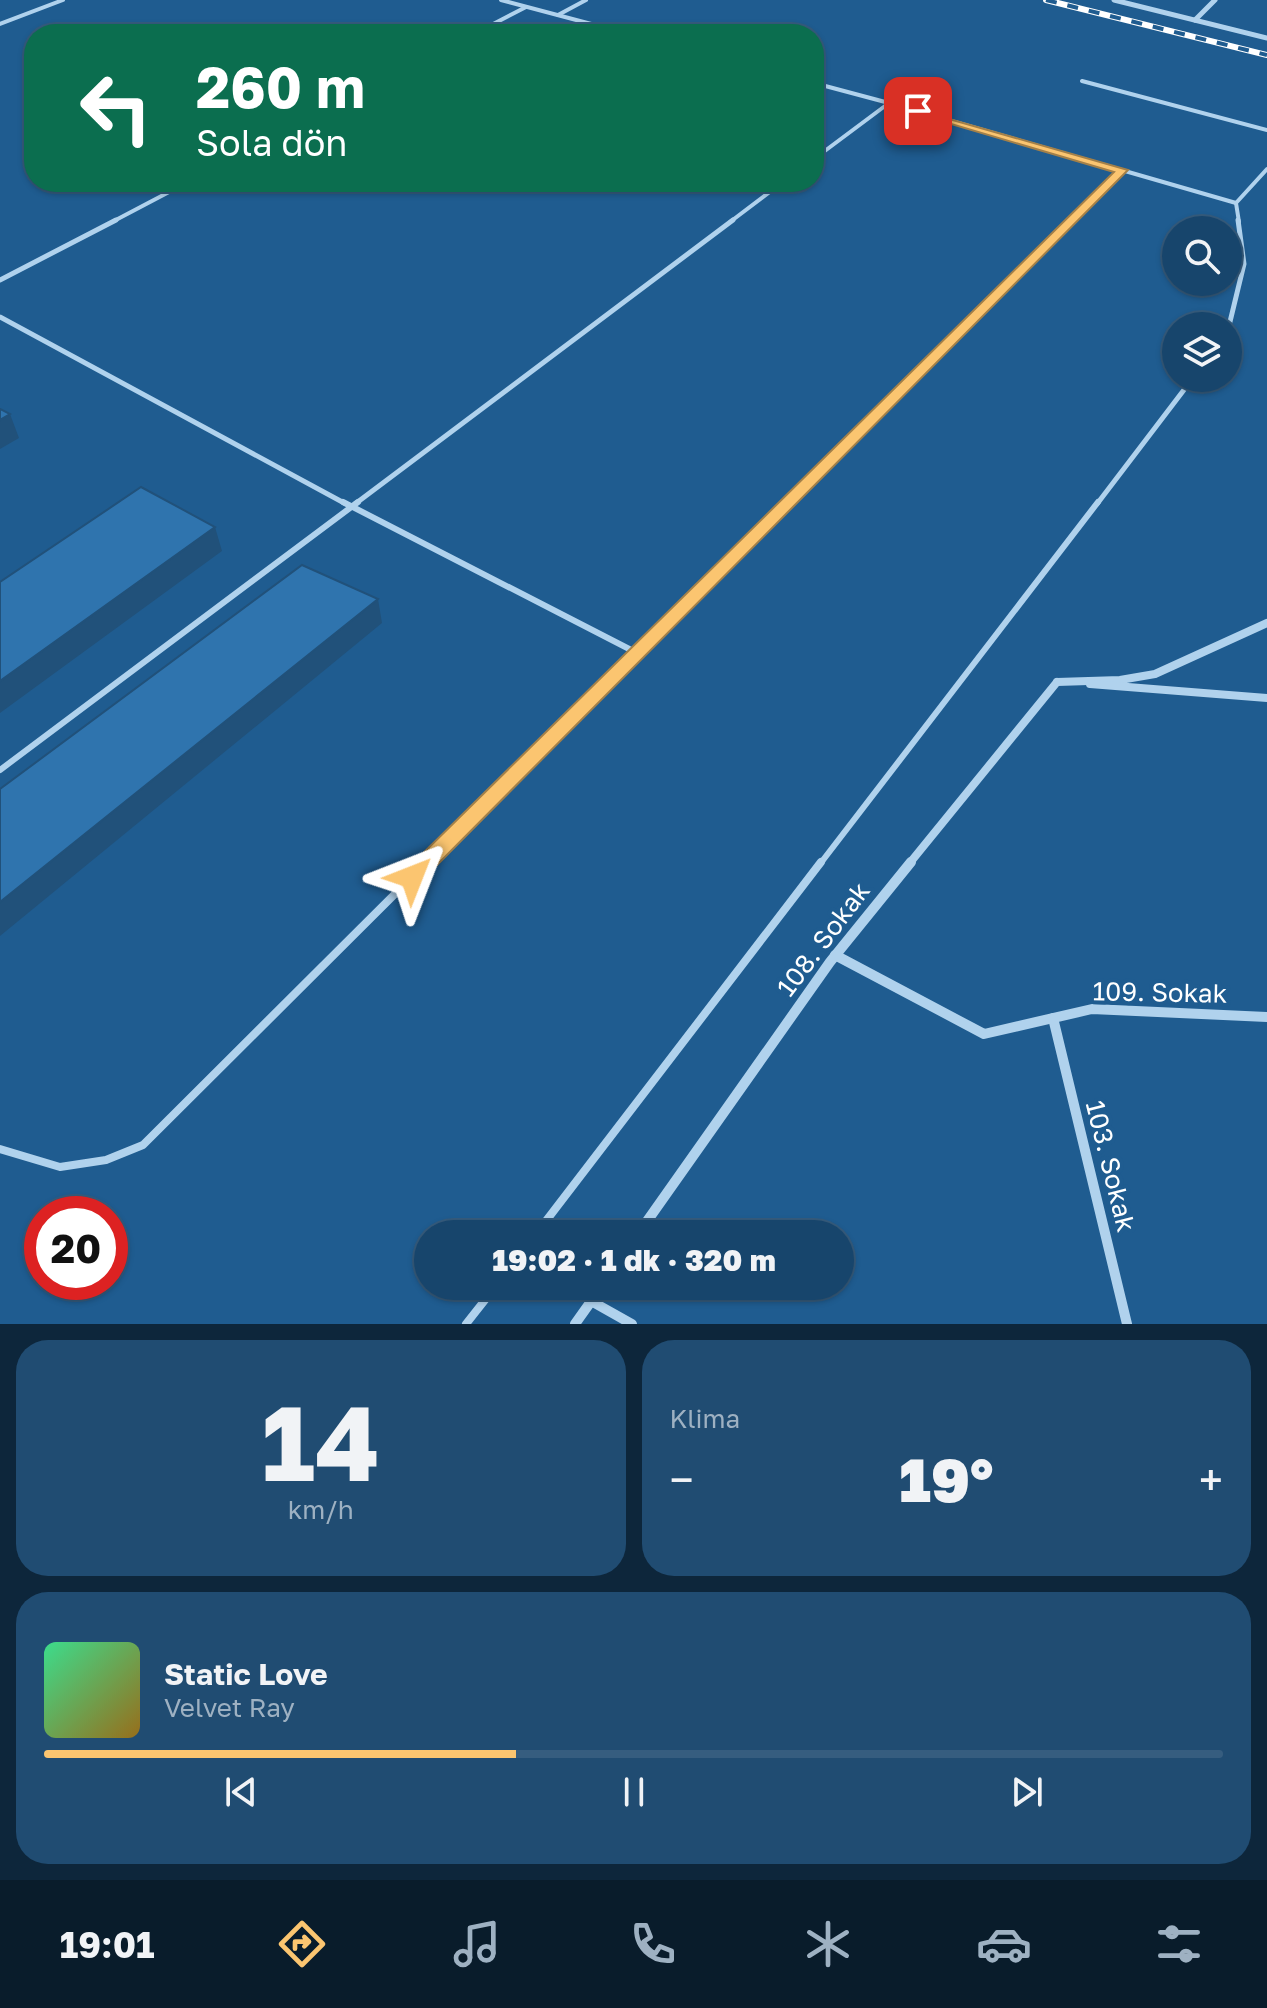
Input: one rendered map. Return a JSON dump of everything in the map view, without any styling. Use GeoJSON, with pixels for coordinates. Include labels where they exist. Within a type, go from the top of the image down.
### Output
{"type":"FeatureCollection","features":[{"type":"Feature","properties":{"kind":"street"},"geometry":{"type":"LineString","coordinates":[[1114,0],[1267,38]]}},
{"type":"Feature","properties":{"kind":"street"},"geometry":{"type":"LineString","coordinates":[[1195,20],[1215,0]]}},
{"type":"Feature","properties":{"kind":"street"},"geometry":{"type":"LineString","coordinates":[[1057,682],[1153,675],[1206,653],[1254,626],[1267,623]]}},
{"type":"Feature","properties":{"kind":"street"},"geometry":{"type":"LineString","coordinates":[[1057,682],[1267,698]]}},
{"type":"Feature","properties":{"kind":"street","name":"108. Sokak"},"geometry":{"type":"LineString","coordinates":[[648,1220],[835,955],[1057,682]]}},
{"type":"Feature","properties":{"kind":"street","name":"109. Sokak"},"geometry":{"type":"LineString","coordinates":[[835,955],[984,1034],[1092,1009],[1267,1017]]}},
{"type":"Feature","properties":{"kind":"street","name":"103. Sokak"},"geometry":{"type":"LineString","coordinates":[[1053,1018],[1127,1324]]}},
{"type":"Feature","properties":{"kind":"street"},"geometry":{"type":"LineString","coordinates":[[575,1324],[591,1301],[632,1324]]}},
{"type":"Feature","properties":{"kind":"lane"},"geometry":{"type":"LineString","coordinates":[[0,24],[62,0]]}},
{"type":"Feature","properties":{"kind":"lane"},"geometry":{"type":"LineString","coordinates":[[501,0],[592,24]]}},
{"type":"Feature","properties":{"kind":"lane"},"geometry":{"type":"LineString","coordinates":[[558,15],[586,0]]}},
{"type":"Feature","properties":{"kind":"lane"},"geometry":{"type":"LineString","coordinates":[[493,24],[526,7]]}},
{"type":"Feature","properties":{"kind":"lane"},"geometry":{"type":"LineString","coordinates":[[1082,81],[1267,130]]}},
{"type":"Feature","properties":{"kind":"lane"},"geometry":{"type":"LineString","coordinates":[[824,86],[1236,203]]}},
{"type":"Feature","properties":{"kind":"lane"},"geometry":{"type":"LineString","coordinates":[[824,152],[889,103]]}},
{"type":"Feature","properties":{"kind":"lane"},"geometry":{"type":"LineString","coordinates":[[1234,312],[1241,292],[1243,242],[1236,220],[1236,203],[1267,169]]}},
{"type":"Feature","properties":{"kind":"lane"},"geometry":{"type":"LineString","coordinates":[[0,1149],[60,1167],[106,1160],[143,1145],[1122,170]]}},
{"type":"Feature","properties":{"kind":"lane"},"geometry":{"type":"LineString","coordinates":[[0,280],[169,192]]}},
{"type":"Feature","properties":{"kind":"lane"},"geometry":{"type":"LineString","coordinates":[[0,770],[770,192]]}},
{"type":"Feature","properties":{"kind":"lane"},"geometry":{"type":"LineString","coordinates":[[0,317],[351,506],[637,653]]}},
{"type":"Feature","properties":{"kind":"lane"},"geometry":{"type":"LineString","coordinates":[[547,1220],[1182,392]]}},
{"type":"Feature","properties":{"kind":"lane"},"geometry":{"type":"LineString","coordinates":[[466,1324],[485,1300]]}},
{"type":"Feature","properties":{"kind":"building"},"geometry":{"type":"Polygon","coordinates":[[[0,409],[10,414],[0,420],[0,409]]]}},
{"type":"Feature","properties":{"kind":"building"},"geometry":{"type":"Polygon","coordinates":[[[141,487],[215,527],[0,681],[0,582],[141,487]]]}},
{"type":"Feature","properties":{"kind":"building"},"geometry":{"type":"Polygon","coordinates":[[[302,565],[378,599],[0,902],[0,789],[302,565]]]}},
{"type":"Feature","properties":{"kind":"railway"},"geometry":{"type":"LineString","coordinates":[[1046,0],[1267,55]]}},
{"type":"Feature","properties":{"kind":"route"},"geometry":{"type":"LineString","coordinates":[[412,877],[1122,170],[918,111]]}}]}
